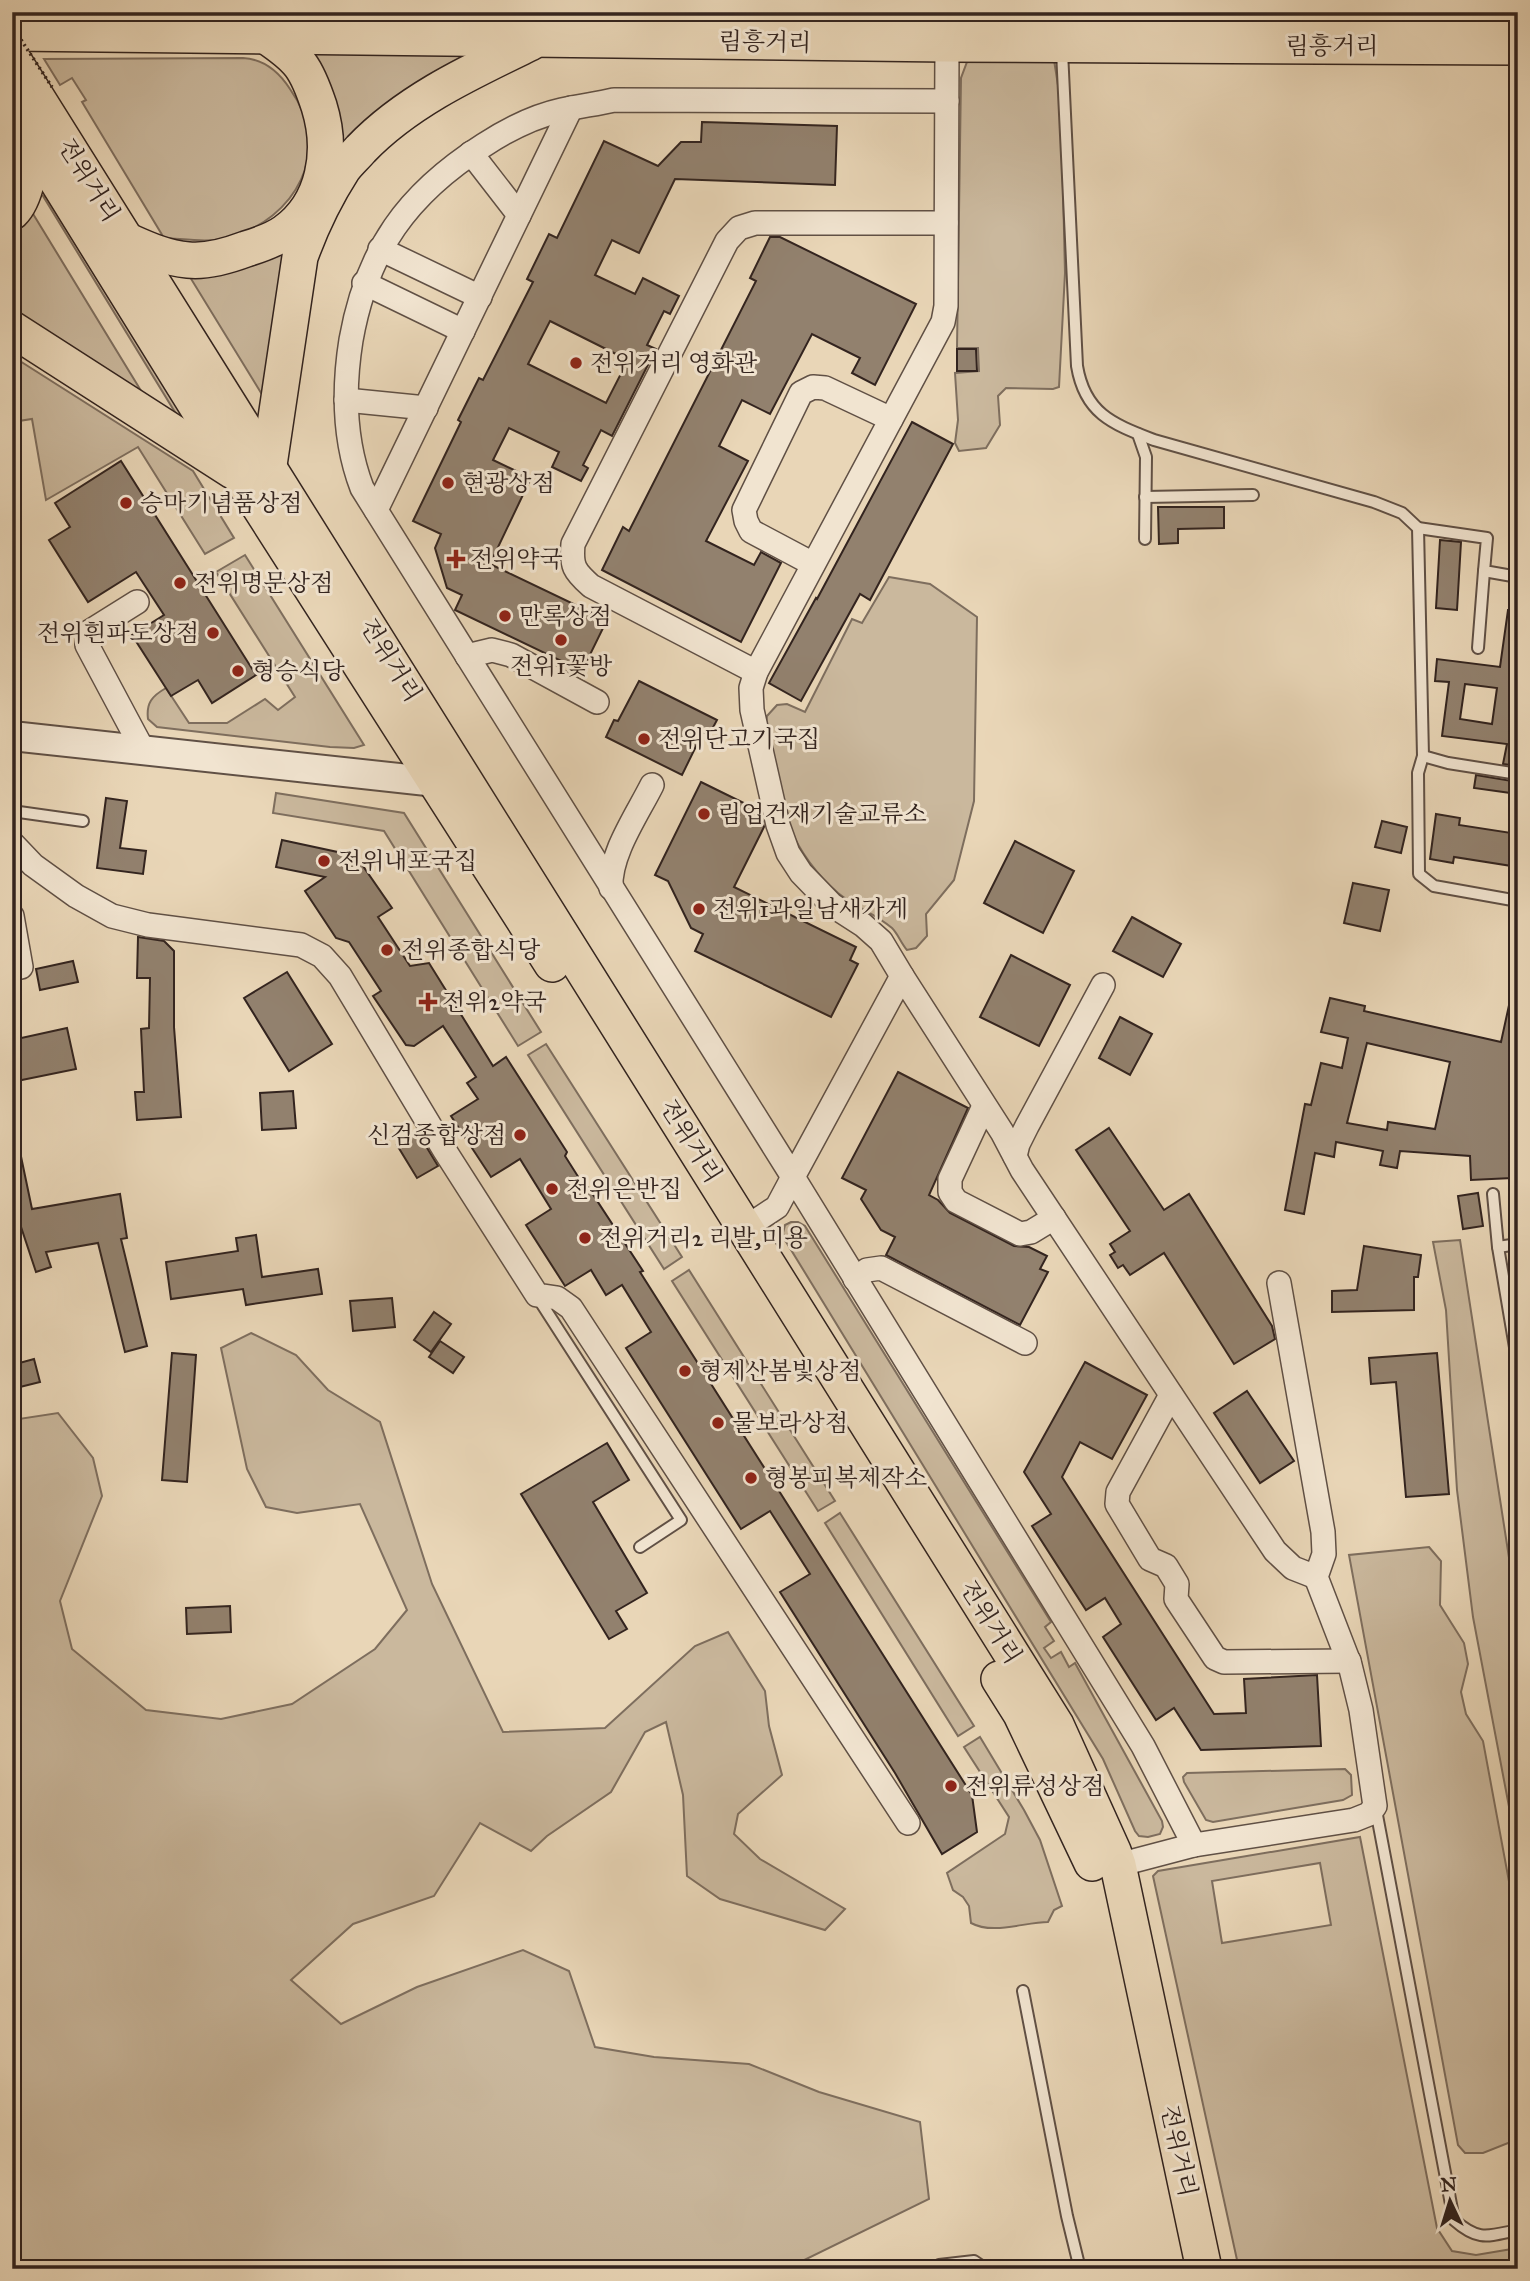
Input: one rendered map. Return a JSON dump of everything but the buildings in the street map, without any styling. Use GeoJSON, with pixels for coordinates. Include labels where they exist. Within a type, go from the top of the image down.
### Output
{"type":"FeatureCollection","features":[{"type":"Feature","properties":{"kind":"main road","name":"림흥거리"},"geometry":{"type":"LineString","coordinates":[[172,12],[718,14],[1060,31],[1518,47]]}},
{"type":"Feature","properties":{"kind":"main road","name":"림흥거리"},"geometry":{"type":"LineString","coordinates":[[12,33],[947,44],[1060,31],[1518,15]]}},
{"type":"Feature","properties":{"kind":"main road"},"geometry":{"type":"LineString","coordinates":[[128,241],[161,256],[191,261],[234,254],[285,233],[306,212],[317,193],[326,155],[323,119],[304,68],[292,54],[266,36]]}},
{"type":"Feature","properties":{"kind":"main road"},"geometry":{"type":"LineString","coordinates":[[12,330],[193,447],[254,470],[300,257],[311,226],[344,168],[377,132],[414,104],[537,39]]}},
{"type":"Feature","properties":{"kind":"main road","name":"전위거리"},"geometry":{"type":"LineString","coordinates":[[25,83],[33,141],[254,470],[745,1228],[1056,1725],[1118,1865],[1204,2269]]}},
{"type":"Feature","properties":{"kind":"main road","name":"전위거리"},"geometry":{"type":"LineString","coordinates":[[25,83],[128,241],[254,470],[436,782],[655,1124],[1021,1714],[1091,1857],[1186,2269]]}},
{"type":"Feature","properties":{"kind":"main road"},"geometry":{"type":"LineString","coordinates":[[12,212],[26,183],[33,141]]}},
{"type":"Feature","properties":{"kind":"street"},"geometry":{"type":"LineString","coordinates":[[947,44],[946,306],[943,322],[756,672],[751,688],[752,710],[778,825],[788,853],[801,873],[832,905],[863,925],[881,941],[1002,1132],[1015,1157],[1275,1551],[1293,1568],[1316,1577]]}},
{"type":"Feature","properties":{"kind":"street"},"geometry":{"type":"LineString","coordinates":[[947,101],[614,100],[560,110],[506,131],[471,153],[422,192],[380,249],[356,311],[348,357],[348,436],[362,488],[793,1177],[1143,1746],[1194,1844]]}},
{"type":"Feature","properties":{"kind":"street"},"geometry":{"type":"LineString","coordinates":[[376,510],[571,108]]}},
{"type":"Feature","properties":{"kind":"street"},"geometry":{"type":"LineString","coordinates":[[471,153],[519,215]]}},
{"type":"Feature","properties":{"kind":"street"},"geometry":{"type":"LineString","coordinates":[[756,672],[591,586],[577,574],[571,560],[573,544],[727,241],[739,228],[755,223],[946,223]]}},
{"type":"Feature","properties":{"kind":"street"},"geometry":{"type":"LineString","coordinates":[[380,249],[480,297]]}},
{"type":"Feature","properties":{"kind":"street"},"geometry":{"type":"LineString","coordinates":[[365,283],[463,331]]}},
{"type":"Feature","properties":{"kind":"street"},"geometry":{"type":"LineString","coordinates":[[813,564],[751,531],[744,510],[801,393],[813,387],[825,388],[891,419]]}},
{"type":"Feature","properties":{"kind":"street"},"geometry":{"type":"LineString","coordinates":[[346,400],[426,408]]}},
{"type":"Feature","properties":{"kind":"street"},"geometry":{"type":"LineString","coordinates":[[136,602],[89,632],[87,645],[143,750]]}},
{"type":"Feature","properties":{"kind":"street"},"geometry":{"type":"LineString","coordinates":[[467,656],[492,650],[511,655],[597,702]]}},
{"type":"Feature","properties":{"kind":"street"},"geometry":{"type":"LineString","coordinates":[[12,736],[436,782]]}},
{"type":"Feature","properties":{"kind":"street"},"geometry":{"type":"LineString","coordinates":[[611,888],[614,861],[652,785]]}},
{"type":"Feature","properties":{"kind":"street"},"geometry":{"type":"LineString","coordinates":[[12,843],[33,865],[76,896],[112,916],[148,925],[301,945],[322,956],[340,976],[445,1151],[537,1295],[557,1298],[571,1308],[908,1823]]}},
{"type":"Feature","properties":{"kind":"street"},"geometry":{"type":"LineString","coordinates":[[12,916],[21,967]]}},
{"type":"Feature","properties":{"kind":"street"},"geometry":{"type":"LineString","coordinates":[[745,1228],[777,1207],[902,976]]}},
{"type":"Feature","properties":{"kind":"street"},"geometry":{"type":"LineString","coordinates":[[1015,1157],[1027,1126],[1103,985]]}},
{"type":"Feature","properties":{"kind":"street"},"geometry":{"type":"LineString","coordinates":[[984,1106],[950,1179],[950,1192],[956,1201],[1020,1234],[1031,1232],[1054,1217]]}},
{"type":"Feature","properties":{"kind":"street"},"geometry":{"type":"LineString","coordinates":[[855,1279],[867,1270],[881,1268],[1025,1343]]}},
{"type":"Feature","properties":{"kind":"street"},"geometry":{"type":"LineString","coordinates":[[1118,1865],[1194,1844],[1354,1820],[1369,1814],[1375,1806],[1361,1710],[1349,1661],[1316,1577],[1324,1554],[1323,1532],[1279,1283]]}},
{"type":"Feature","properties":{"kind":"street"},"geometry":{"type":"LineString","coordinates":[[1171,1395],[1118,1492],[1117,1504],[1150,1559],[1166,1566],[1177,1584],[1176,1599],[1215,1657],[1224,1662],[1349,1661]]}},
{"type":"Feature","properties":{"kind":"lane"},"geometry":{"type":"LineString","coordinates":[[1060,31],[1080,387],[1096,410],[1121,428],[1154,440],[1374,502],[1402,513],[1418,528],[1487,538],[1478,648]]}},
{"type":"Feature","properties":{"kind":"lane"},"geometry":{"type":"LineString","coordinates":[[1138,434],[1146,457],[1145,539]]}},
{"type":"Feature","properties":{"kind":"lane"},"geometry":{"type":"LineString","coordinates":[[1145,496],[1253,495]]}},
{"type":"Feature","properties":{"kind":"lane"},"geometry":{"type":"LineString","coordinates":[[1418,528],[1423,756],[1418,773],[1419,874],[1434,886],[1518,901]]}},
{"type":"Feature","properties":{"kind":"lane"},"geometry":{"type":"LineString","coordinates":[[1484,571],[1518,576]]}},
{"type":"Feature","properties":{"kind":"lane"},"geometry":{"type":"LineString","coordinates":[[1423,756],[1448,763],[1518,774]]}},
{"type":"Feature","properties":{"kind":"lane"},"geometry":{"type":"LineString","coordinates":[[12,811],[83,821]]}},
{"type":"Feature","properties":{"kind":"lane"},"geometry":{"type":"LineString","coordinates":[[1493,1195],[1497,1247],[1512,1301],[1518,1365]]}},
{"type":"Feature","properties":{"kind":"lane"},"geometry":{"type":"LineString","coordinates":[[1497,1247],[1518,1244]]}},
{"type":"Feature","properties":{"kind":"lane"},"geometry":{"type":"LineString","coordinates":[[537,1295],[681,1520],[640,1547]]}},
{"type":"Feature","properties":{"kind":"lane"},"geometry":{"type":"LineString","coordinates":[[1375,1806],[1454,2220],[1464,2229],[1479,2236],[1518,2230]]}},
{"type":"Feature","properties":{"kind":"lane"},"geometry":{"type":"LineString","coordinates":[[1023,1991],[1080,2269]]}},
{"type":"Feature","properties":{"kind":"lane"},"geometry":{"type":"LineString","coordinates":[[933,2269],[939,2265],[974,2260],[986,2269]]}},
{"type":"Feature","properties":{"kind":"path"},"geometry":{"type":"LineString","coordinates":[[12,26],[25,83]]}},
{"type":"Feature","properties":{"kind":"shaded area"},"geometry":{"type":"Polygon","coordinates":[[[484,47],[343,148],[314,58],[316,52],[484,47]]]}},
{"type":"Feature","properties":{"kind":"shaded area"},"geometry":{"type":"Polygon","coordinates":[[[979,54],[1054,60],[1061,104],[1065,273],[1059,387],[1006,388],[998,396],[1000,425],[986,448],[959,451],[955,443],[958,420],[955,373],[979,371],[978,348],[957,348],[961,78],[967,62],[979,54]]]}},
{"type":"Feature","properties":{"kind":"shaded area"},"geometry":{"type":"Polygon","coordinates":[[[243,58],[270,68],[290,89],[303,112],[308,136],[308,158],[301,180],[289,199],[273,215],[252,229],[228,238],[204,240],[164,238],[82,102],[86,100],[72,78],[60,85],[44,59],[243,58]]]}},
{"type":"Feature","properties":{"kind":"shaded area"},"geometry":{"type":"Polygon","coordinates":[[[43,196],[47,197],[182,414],[181,422],[43,196]]]}},
{"type":"Feature","properties":{"kind":"shaded area"},"geometry":{"type":"Polygon","coordinates":[[[27,204],[154,412],[12,320],[12,223],[27,204]]]}},
{"type":"Feature","properties":{"kind":"shaded area"},"geometry":{"type":"Polygon","coordinates":[[[285,244],[266,401],[185,269],[285,244]]]}},
{"type":"Feature","properties":{"kind":"shaded area"},"geometry":{"type":"Polygon","coordinates":[[[12,356],[193,471],[234,538],[205,554],[138,447],[46,500],[32,419],[12,422],[12,356]]]}},
{"type":"Feature","properties":{"kind":"shaded area"},"geometry":{"type":"Polygon","coordinates":[[[245,555],[364,745],[354,748],[330,747],[157,727],[148,719],[151,700],[166,688],[189,723],[227,723],[265,699],[278,710],[295,697],[216,572],[245,555]]]}},
{"type":"Feature","properties":{"kind":"shaded area"},"geometry":{"type":"Polygon","coordinates":[[[889,577],[930,584],[977,617],[974,801],[954,880],[926,914],[927,936],[916,948],[907,950],[892,928],[838,893],[805,856],[794,836],[780,796],[766,725],[767,716],[777,705],[787,704],[805,712],[852,619],[862,623],[889,577]]]}},
{"type":"Feature","properties":{"kind":"shaded area"},"geometry":{"type":"Polygon","coordinates":[[[276,793],[404,813],[541,1032],[518,1046],[384,831],[273,813],[276,793]]]}},
{"type":"Feature","properties":{"kind":"shaded area"},"geometry":{"type":"Polygon","coordinates":[[[546,1044],[682,1257],[664,1269],[528,1055],[546,1044]]]}},
{"type":"Feature","properties":{"kind":"shaded area"},"geometry":{"type":"Polygon","coordinates":[[[791,1222],[805,1226],[1051,1622],[1045,1627],[1054,1641],[1044,1648],[1051,1658],[1061,1652],[1069,1667],[1075,1663],[1162,1821],[1160,1834],[1139,1836],[1135,1831],[1103,1759],[785,1240],[785,1225],[791,1222]]]}},
{"type":"Feature","properties":{"kind":"shaded area"},"geometry":{"type":"Polygon","coordinates":[[[1460,1240],[1518,1616],[1518,1854],[1473,1617],[1457,1490],[1446,1310],[1433,1242],[1460,1240]]]}},
{"type":"Feature","properties":{"kind":"shaded area"},"geometry":{"type":"Polygon","coordinates":[[[689,1270],[835,1501],[818,1511],[672,1281],[689,1270]]]}},
{"type":"Feature","properties":{"kind":"shaded area"},"geometry":{"type":"Polygon","coordinates":[[[251,1333],[296,1355],[328,1390],[380,1422],[432,1584],[503,1732],[605,1728],[695,1646],[728,1632],[765,1691],[769,1726],[782,1775],[738,1814],[734,1834],[760,1859],[845,1909],[825,1930],[720,1899],[687,1876],[683,1795],[666,1722],[645,1732],[611,1792],[547,1836],[531,1851],[480,1823],[434,1896],[353,1924],[291,1980],[341,2024],[417,1987],[523,1950],[569,1971],[595,2047],[654,2057],[749,2064],[819,2092],[920,2122],[929,2199],[786,2269],[12,2269],[12,1420],[58,1413],[93,1458],[102,1496],[60,1601],[72,1649],[146,1710],[221,1719],[292,1704],[375,1649],[407,1610],[360,1504],[297,1513],[266,1507],[247,1469],[221,1348],[251,1333]]]}},
{"type":"Feature","properties":{"kind":"shaded area"},"geometry":{"type":"Polygon","coordinates":[[[840,1513],[974,1726],[958,1736],[825,1523],[840,1513]]]}},
{"type":"Feature","properties":{"kind":"shaded area"},"geometry":{"type":"Polygon","coordinates":[[[1429,1547],[1441,1561],[1440,1605],[1464,1643],[1468,1664],[1461,1692],[1466,1714],[1483,1741],[1518,1930],[1518,2143],[1508,2143],[1483,2153],[1465,2153],[1458,2145],[1349,1555],[1429,1547]]]}},
{"type":"Feature","properties":{"kind":"shaded area"},"geometry":{"type":"Polygon","coordinates":[[[980,1737],[1040,1840],[1062,1906],[1054,1910],[1048,1922],[999,1928],[971,1923],[969,1906],[963,1897],[953,1890],[947,1873],[1005,1834],[1009,1817],[964,1747],[980,1737]]]}},
{"type":"Feature","properties":{"kind":"shaded area"},"geometry":{"type":"Polygon","coordinates":[[[1345,1769],[1351,1775],[1352,1795],[1343,1800],[1213,1822],[1206,1820],[1183,1777],[1187,1773],[1345,1769]]]}},
{"type":"Feature","properties":{"kind":"shaded area"},"geometry":{"type":"Polygon","coordinates":[[[1360,1837],[1437,2228],[1452,2251],[1476,2255],[1518,2248],[1518,2269],[1239,2269],[1153,1876],[1158,1871],[1360,1837]],[[1320,1863],[1212,1881],[1222,1943],[1331,1925],[1320,1863]]]}},
{"type":"Feature","properties":{"kind":"place","name":"전위거리 영화관"},"geometry":{"type":"Point","coordinates":[576,363]}},
{"type":"Feature","properties":{"kind":"place","name":"현광상점"},"geometry":{"type":"Point","coordinates":[448,483]}},
{"type":"Feature","properties":{"kind":"place","name":"승마기념품상점"},"geometry":{"type":"Point","coordinates":[126,503]}},
{"type":"Feature","properties":{"kind":"place","name":"전위약국"},"geometry":{"type":"Point","coordinates":[456,559]}},
{"type":"Feature","properties":{"kind":"place","name":"전위명문상점"},"geometry":{"type":"Point","coordinates":[180,583]}},
{"type":"Feature","properties":{"kind":"place","name":"만록상점"},"geometry":{"type":"Point","coordinates":[505,616]}},
{"type":"Feature","properties":{"kind":"place","name":"전위흰파도상점"},"geometry":{"type":"Point","coordinates":[213,633]}},
{"type":"Feature","properties":{"kind":"place","name":"전위1꽃방"},"geometry":{"type":"Point","coordinates":[561,640]}},
{"type":"Feature","properties":{"kind":"place","name":"형승식당"},"geometry":{"type":"Point","coordinates":[238,671]}},
{"type":"Feature","properties":{"kind":"place","name":"전위단고기국집"},"geometry":{"type":"Point","coordinates":[644,739]}},
{"type":"Feature","properties":{"kind":"place","name":"림업건재기술교류소"},"geometry":{"type":"Point","coordinates":[704,814]}},
{"type":"Feature","properties":{"kind":"place","name":"전위내포국집"},"geometry":{"type":"Point","coordinates":[324,861]}},
{"type":"Feature","properties":{"kind":"place","name":"전위1과일남새가게"},"geometry":{"type":"Point","coordinates":[699,909]}},
{"type":"Feature","properties":{"kind":"place","name":"전위종합식당"},"geometry":{"type":"Point","coordinates":[387,950]}},
{"type":"Feature","properties":{"kind":"place","name":"전위2약국"},"geometry":{"type":"Point","coordinates":[428,1002]}},
{"type":"Feature","properties":{"kind":"place","name":"신검종합상점"},"geometry":{"type":"Point","coordinates":[520,1135]}},
{"type":"Feature","properties":{"kind":"place","name":"전위은반집"},"geometry":{"type":"Point","coordinates":[552,1189]}},
{"type":"Feature","properties":{"kind":"place","name":"전위거리2 리발,미용"},"geometry":{"type":"Point","coordinates":[585,1238]}},
{"type":"Feature","properties":{"kind":"place","name":"형제산봄빛상점"},"geometry":{"type":"Point","coordinates":[685,1371]}},
{"type":"Feature","properties":{"kind":"place","name":"물보라상점"},"geometry":{"type":"Point","coordinates":[718,1423]}},
{"type":"Feature","properties":{"kind":"place","name":"형봉피복제작소"},"geometry":{"type":"Point","coordinates":[751,1478]}},
{"type":"Feature","properties":{"kind":"place","name":"전위류성상점"},"geometry":{"type":"Point","coordinates":[951,1786]}}]}
